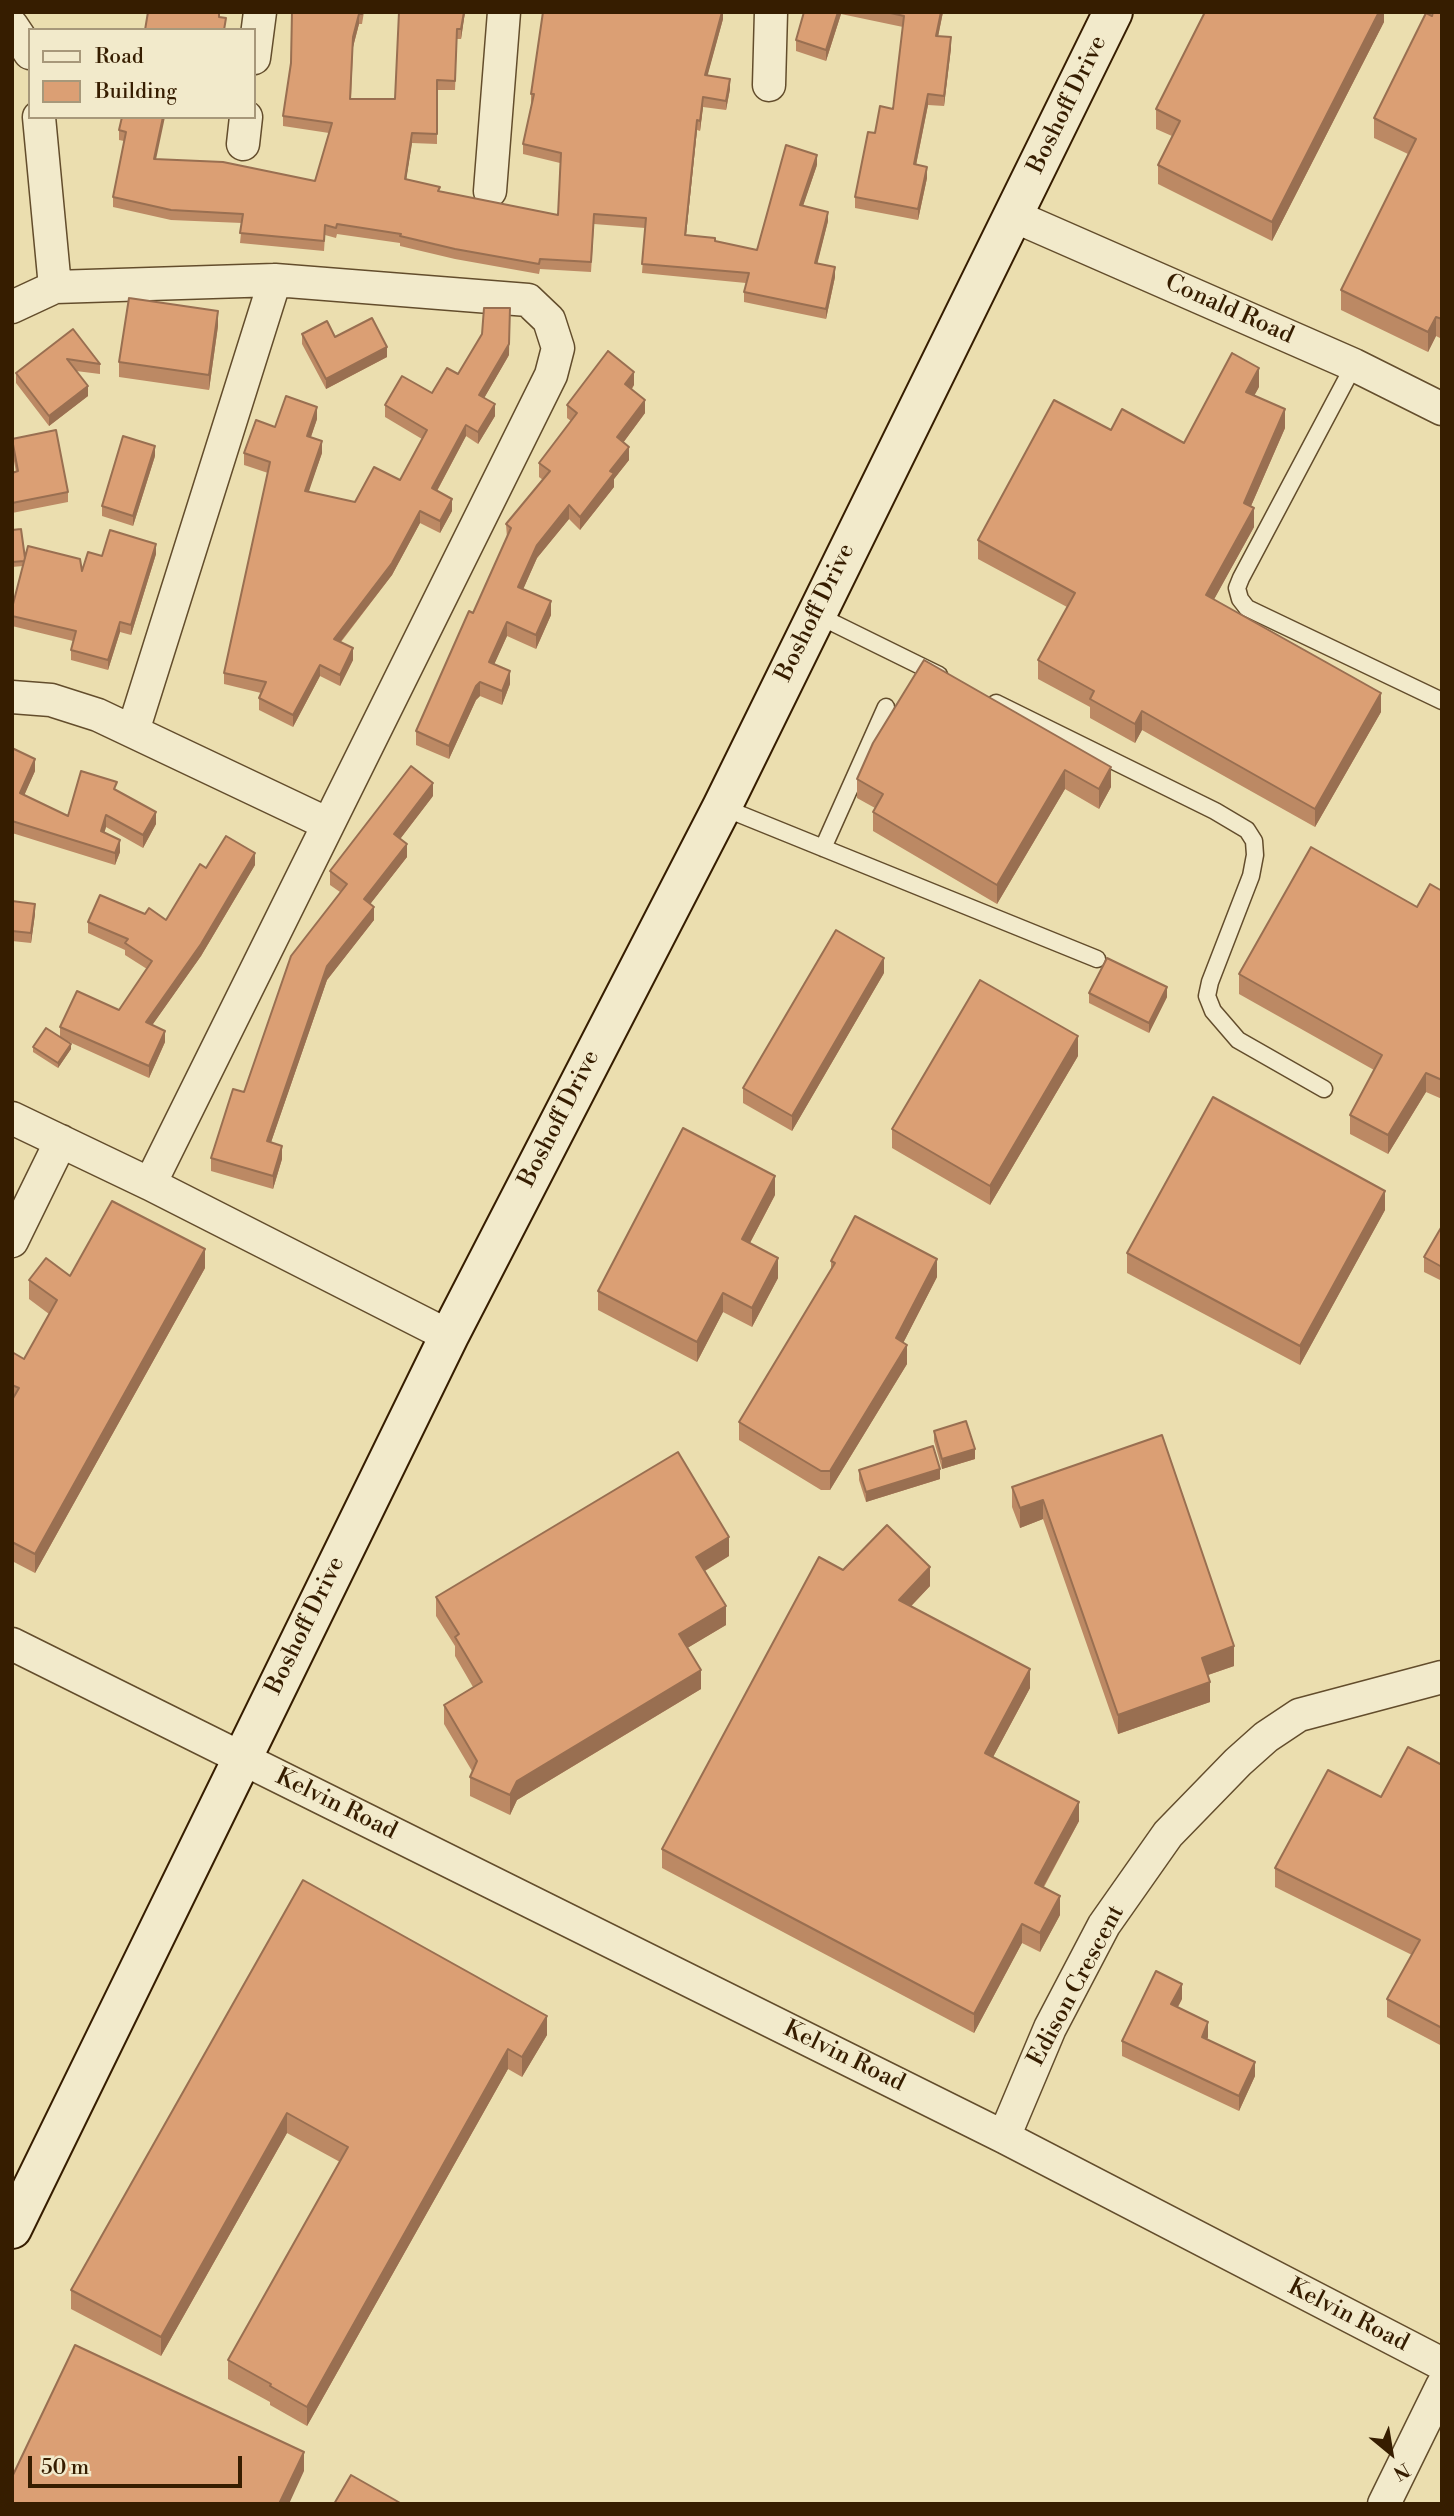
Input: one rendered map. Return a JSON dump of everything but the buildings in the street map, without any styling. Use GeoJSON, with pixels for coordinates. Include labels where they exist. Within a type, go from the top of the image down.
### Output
{"type":"FeatureCollection","features":[{"type":"Feature","properties":{"kind":"main road","name":"Boshoff Drive"},"geometry":{"type":"LineString","coordinates":[[12,2229],[449,1336],[722,807],[1113,12]]}},
{"type":"Feature","properties":{"kind":"street"},"geometry":{"type":"LineString","coordinates":[[256,43],[260,12]]}},
{"type":"Feature","properties":{"kind":"street"},"geometry":{"type":"LineString","coordinates":[[490,191],[504,12]]}},
{"type":"Feature","properties":{"kind":"street"},"geometry":{"type":"LineString","coordinates":[[769,85],[771,12]]}},
{"type":"Feature","properties":{"kind":"street"},"geometry":{"type":"LineString","coordinates":[[12,26],[28,50]]}},
{"type":"Feature","properties":{"kind":"street"},"geometry":{"type":"LineString","coordinates":[[39,119],[55,287]]}},
{"type":"Feature","properties":{"kind":"street","name":"Conald Road"},"geometry":{"type":"LineString","coordinates":[[1014,216],[1354,365],[1442,409]]}},
{"type":"Feature","properties":{"kind":"street"},"geometry":{"type":"LineString","coordinates":[[133,731],[275,280]]}},
{"type":"Feature","properties":{"kind":"street"},"geometry":{"type":"LineString","coordinates":[[12,307],[55,287],[275,280],[528,300],[549,320],[558,348],[551,374],[149,1184]]}},
{"type":"Feature","properties":{"kind":"street"},"geometry":{"type":"LineString","coordinates":[[12,697],[51,700],[76,707],[133,731],[326,823]]}},
{"type":"Feature","properties":{"kind":"street"},"geometry":{"type":"LineString","coordinates":[[12,1118],[449,1336]]}},
{"type":"Feature","properties":{"kind":"street"},"geometry":{"type":"LineString","coordinates":[[12,1241],[61,1141]]}},
{"type":"Feature","properties":{"kind":"street","name":"Kelvin Road"},"geometry":{"type":"LineString","coordinates":[[12,1644],[1004,2137],[1442,2364]]}},
{"type":"Feature","properties":{"kind":"street","name":"Edison Crescent"},"geometry":{"type":"LineString","coordinates":[[1004,2137],[1050,2028],[1104,1925],[1168,1834],[1238,1762],[1266,1737],[1298,1715],[1442,1677]]}},
{"type":"Feature","properties":{"kind":"street"},"geometry":{"type":"LineString","coordinates":[[1384,2504],[1442,2386]]}},
{"type":"Feature","properties":{"kind":"lane"},"geometry":{"type":"LineString","coordinates":[[1354,365],[1241,578],[1237,587],[1240,599],[1247,608],[1442,701]]}},
{"type":"Feature","properties":{"kind":"lane"},"geometry":{"type":"LineString","coordinates":[[815,614],[953,681]]}},
{"type":"Feature","properties":{"kind":"lane"},"geometry":{"type":"LineString","coordinates":[[978,694],[1215,811],[1247,830],[1255,848],[1251,876],[1208,996],[1213,1011],[1238,1040],[1324,1089]]}},
{"type":"Feature","properties":{"kind":"lane"},"geometry":{"type":"LineString","coordinates":[[823,848],[886,707]]}},
{"type":"Feature","properties":{"kind":"lane"},"geometry":{"type":"LineString","coordinates":[[722,807],[1097,958]]}}]}
